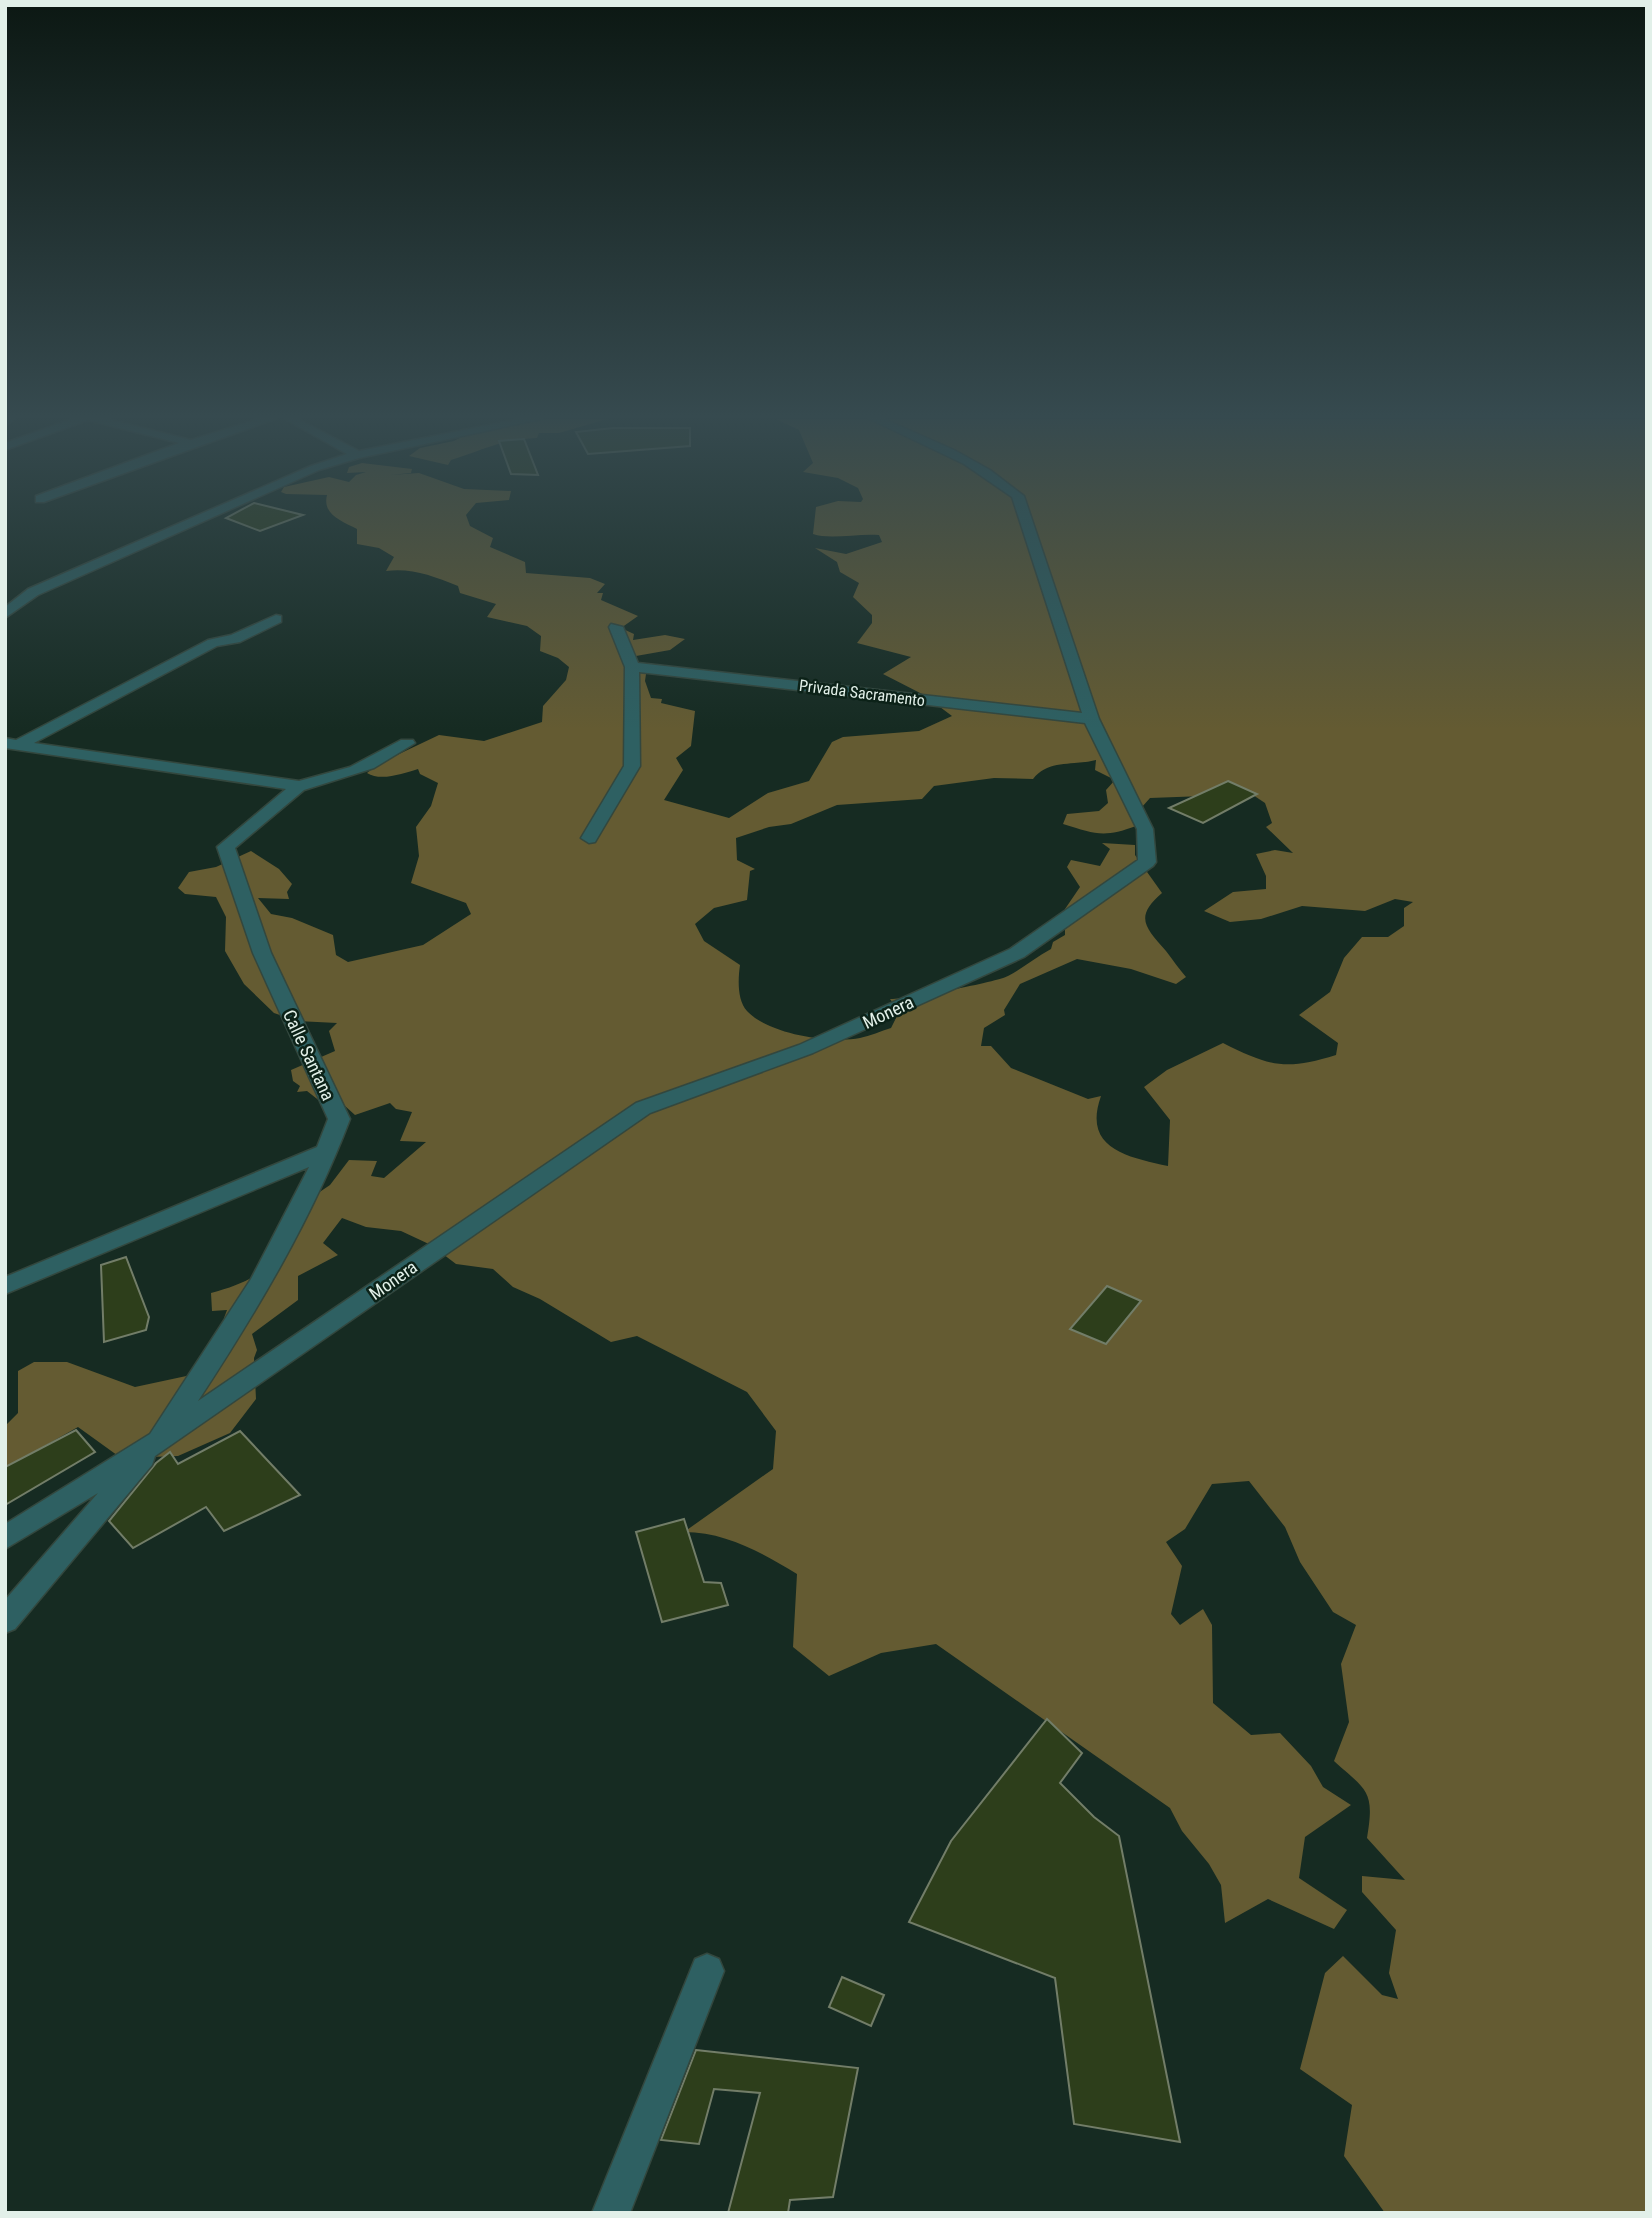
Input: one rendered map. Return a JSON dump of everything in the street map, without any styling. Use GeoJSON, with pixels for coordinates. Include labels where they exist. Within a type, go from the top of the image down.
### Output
{"type":"FeatureCollection","features":[{"type":"Feature","properties":{"kind":"street"},"geometry":{"type":"LineString","coordinates":[[5,614],[33,593],[188,523]]}},
{"type":"Feature","properties":{"kind":"street","name":"Monera"},"geometry":{"type":"LineString","coordinates":[[156,1443],[643,1108],[806,1049],[1017,953],[1146,862],[1145,829],[1091,719],[1027,523]]}},
{"type":"Feature","properties":{"kind":"street"},"geometry":{"type":"LineString","coordinates":[[13,743],[213,643],[234,639],[276,619]]}},
{"type":"Feature","properties":{"kind":"street"},"geometry":{"type":"LineString","coordinates":[[589,838],[632,766],[632,667],[616,627]]}},
{"type":"Feature","properties":{"kind":"street","name":"Privada Sacramento"},"geometry":{"type":"LineString","coordinates":[[632,667],[1091,719]]}},
{"type":"Feature","properties":{"kind":"street","name":"Calle Santana"},"geometry":{"type":"LineString","coordinates":[[13,743],[299,786],[338,778],[377,763],[407,743]]}},
{"type":"Feature","properties":{"kind":"street","name":"Calle Santana"},"geometry":{"type":"LineString","coordinates":[[156,1443],[221,1348],[292,1230],[328,1151],[339,1119],[262,954],[226,847],[299,786]]}},
{"type":"Feature","properties":{"kind":"street"},"geometry":{"type":"LineString","coordinates":[[5,1286],[105,1247],[328,1151]]}},
{"type":"Feature","properties":{"kind":"street"},"geometry":{"type":"LineString","coordinates":[[5,1538],[156,1443]]}},
{"type":"Feature","properties":{"kind":"street"},"geometry":{"type":"LineString","coordinates":[[5,1621],[156,1443]]}},
{"type":"Feature","properties":{"kind":"street"},"geometry":{"type":"LineString","coordinates":[[611,2213],[707,1970]]}},
{"type":"Feature","properties":{"kind":"shaded area"},"geometry":{"type":"Polygon","coordinates":[[[345,523],[469,523],[470,526],[493,538],[490,547],[525,562],[526,573],[590,578],[605,584],[597,593],[603,593],[601,600],[638,616],[621,628],[634,634],[633,640],[665,635],[685,639],[670,650],[636,656],[638,663],[647,667],[645,681],[651,698],[662,699],[661,703],[695,711],[691,746],[676,758],[683,770],[664,800],[729,818],[768,793],[809,781],[832,742],[843,737],[919,731],[952,716],[924,695],[883,674],[911,657],[857,643],[872,623],[872,615],[853,597],[859,583],[840,572],[837,562],[815,548],[846,554],[882,542],[879,535],[813,534],[814,523],[1647,523],[1647,2213],[1385,2213],[1344,2156],[1352,2105],[1300,2069],[1325,1973],[1343,1956],[1382,1995],[1398,1999],[1389,1973],[1396,1930],[1362,1892],[1362,1876],[1405,1880],[1367,1838],[1370,1810],[1366,1793],[1334,1761],[1349,1722],[1341,1664],[1356,1625],[1333,1612],[1300,1562],[1285,1527],[1249,1481],[1212,1484],[1185,1529],[1166,1542],[1182,1566],[1171,1614],[1180,1625],[1203,1609],[1212,1625],[1213,1703],[1251,1735],[1280,1733],[1311,1766],[1323,1787],[1351,1805],[1305,1837],[1299,1878],[1347,1910],[1334,1929],[1268,1899],[1225,1923],[1221,1885],[1209,1864],[1182,1831],[1170,1808],[936,1644],[881,1653],[829,1676],[793,1647],[797,1574],[757,1551],[729,1540],[684,1532],[773,1469],[776,1431],[747,1392],[637,1336],[611,1342],[540,1299],[513,1287],[493,1269],[456,1264],[431,1245],[401,1231],[366,1227],[342,1218],[323,1243],[338,1255],[298,1276],[298,1300],[252,1334],[257,1350],[254,1358],[256,1399],[230,1433],[178,1456],[121,1458],[78,1427],[32,1453],[22,1477],[5,1472],[5,1426],[18,1413],[18,1371],[34,1362],[67,1362],[135,1387],[191,1375],[240,1322],[224,1318],[227,1310],[212,1311],[211,1293],[254,1277],[280,1256],[288,1246],[281,1218],[330,1185],[349,1160],[377,1161],[371,1176],[384,1178],[426,1142],[400,1141],[412,1112],[396,1109],[390,1103],[355,1115],[345,1106],[326,1106],[307,1091],[297,1092],[300,1086],[293,1081],[291,1070],[335,1051],[329,1031],[337,1023],[297,1021],[274,1013],[244,984],[225,951],[226,917],[216,897],[185,894],[178,888],[189,872],[216,867],[251,851],[279,869],[292,884],[287,892],[289,899],[258,898],[271,914],[292,918],[333,935],[336,955],[348,962],[423,945],[471,914],[466,903],[411,883],[419,856],[416,827],[431,806],[438,783],[420,774],[418,769],[386,777],[367,773],[378,764],[439,735],[484,741],[542,722],[543,706],[566,680],[569,667],[558,658],[540,651],[541,636],[527,626],[487,617],[496,604],[460,593],[458,586],[431,576],[386,571],[394,557],[379,548],[357,544],[357,529],[345,523]],[[1096,760],[1062,764],[1046,768],[1033,779],[994,778],[934,786],[922,799],[837,805],[791,824],[769,827],[736,838],[737,860],[755,869],[750,871],[747,900],[714,908],[695,924],[704,941],[740,965],[741,1001],[747,1011],[757,1019],[769,1026],[800,1035],[833,1040],[860,1038],[891,1028],[899,1012],[890,999],[931,994],[1000,979],[1051,949],[1053,942],[1065,935],[1065,909],[1080,887],[1067,867],[1071,860],[1100,866],[1110,849],[1102,843],[1135,845],[1135,855],[1162,893],[1153,901],[1145,916],[1148,928],[1186,977],[1176,984],[1131,969],[1077,959],[1020,984],[1004,1010],[1005,1015],[984,1028],[981,1046],[991,1046],[1011,1068],[1088,1099],[1101,1096],[1097,1114],[1098,1128],[1103,1139],[1124,1154],[1168,1166],[1170,1120],[1144,1087],[1167,1070],[1223,1043],[1253,1057],[1278,1064],[1303,1063],[1336,1055],[1338,1043],[1299,1015],[1330,992],[1344,958],[1362,937],[1388,937],[1404,926],[1404,908],[1413,902],[1395,899],[1365,911],[1302,906],[1261,919],[1230,922],[1204,911],[1233,892],[1266,889],[1266,876],[1256,854],[1275,850],[1293,853],[1266,827],[1272,823],[1265,803],[1238,785],[1204,796],[1150,798],[1142,807],[1136,826],[1116,832],[1092,832],[1063,824],[1067,814],[1099,811],[1108,803],[1106,790],[1115,780],[1095,770],[1096,760]]]}},
{"type":"Feature","properties":{"kind":"building"},"geometry":{"type":"Polygon","coordinates":[[[238,523],[283,523],[260,531],[238,523]]]}},
{"type":"Feature","properties":{"kind":"building"},"geometry":{"type":"Polygon","coordinates":[[[1228,781],[1257,794],[1203,823],[1169,808],[1228,781]]]}},
{"type":"Feature","properties":{"kind":"building"},"geometry":{"type":"Polygon","coordinates":[[[126,1257],[149,1317],[146,1330],[104,1342],[101,1265],[126,1257]]]}},
{"type":"Feature","properties":{"kind":"building"},"geometry":{"type":"Polygon","coordinates":[[[1107,1286],[1141,1301],[1106,1344],[1070,1329],[1107,1286]]]}},
{"type":"Feature","properties":{"kind":"building"},"geometry":{"type":"Polygon","coordinates":[[[76,1430],[95,1452],[5,1505],[5,1467],[76,1430]]]}},
{"type":"Feature","properties":{"kind":"building"},"geometry":{"type":"Polygon","coordinates":[[[240,1431],[300,1495],[224,1531],[206,1507],[133,1548],[109,1521],[156,1463],[170,1452],[178,1464],[240,1431]]]}},
{"type":"Feature","properties":{"kind":"building"},"geometry":{"type":"Polygon","coordinates":[[[684,1519],[704,1582],[721,1583],[728,1605],[662,1622],[636,1532],[684,1519]]]}},
{"type":"Feature","properties":{"kind":"building"},"geometry":{"type":"Polygon","coordinates":[[[1047,1719],[1082,1753],[1060,1783],[1094,1817],[1119,1836],[1180,2142],[1074,2124],[1055,1978],[909,1922],[951,1841],[1047,1719]]]}},
{"type":"Feature","properties":{"kind":"building"},"geometry":{"type":"Polygon","coordinates":[[[842,1977],[884,1995],[871,2026],[829,2007],[842,1977]]]}},
{"type":"Feature","properties":{"kind":"building"},"geometry":{"type":"Polygon","coordinates":[[[696,2050],[858,2068],[833,2197],[790,2200],[788,2213],[728,2213],[760,2093],[714,2089],[699,2144],[661,2140],[696,2050]]]}}]}
